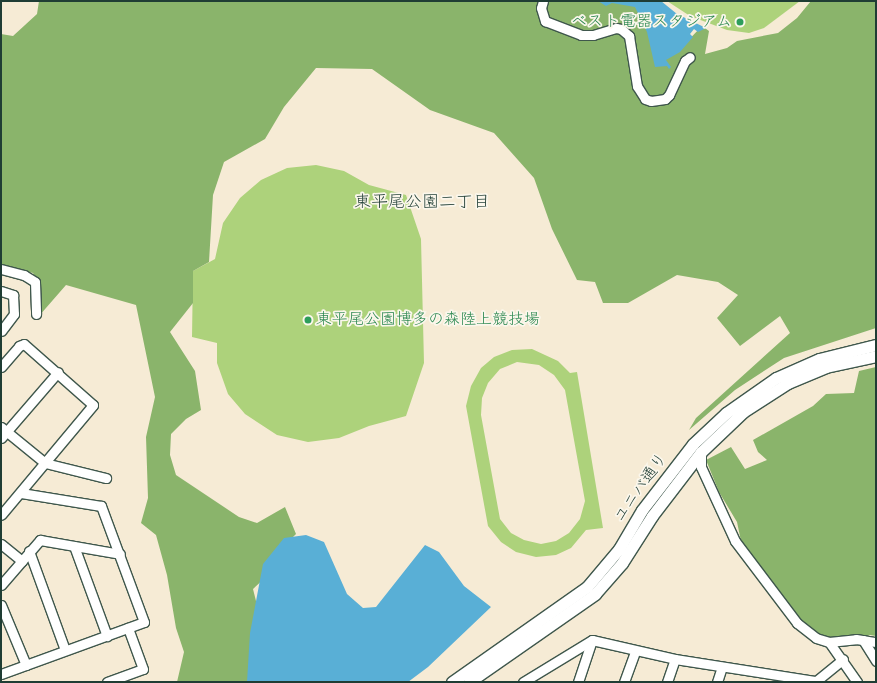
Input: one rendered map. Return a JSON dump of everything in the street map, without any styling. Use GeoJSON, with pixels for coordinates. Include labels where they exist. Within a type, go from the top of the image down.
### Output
{"type":"FeatureCollection","features":[{"type":"Feature","properties":{"kind":"street"},"geometry":{"type":"LineString","coordinates":[[543,1],[541,8],[545,21],[581,35],[593,35],[622,29],[629,36],[637,86],[645,99],[651,101],[665,99],[669,95],[685,61],[690,57]]}},
{"type":"Feature","properties":{"kind":"street"},"geometry":{"type":"LineString","coordinates":[[1,269],[24,275],[35,282],[36,314]]}},
{"type":"Feature","properties":{"kind":"street"},"geometry":{"type":"LineString","coordinates":[[1,292],[13,295],[14,314],[1,331]]}},
{"type":"Feature","properties":{"kind":"street"},"geometry":{"type":"LineString","coordinates":[[1,367],[19,346],[24,344],[58,372],[93,405],[1,516]]}},
{"type":"Feature","properties":{"kind":"street","name":"ユニバ通り"},"geometry":{"type":"LineString","coordinates":[[452,682],[586,587],[619,549],[642,510],[693,444],[726,413],[776,378],[819,359],[876,345]]}},
{"type":"Feature","properties":{"kind":"street","name":"ユニバ通り"},"geometry":{"type":"LineString","coordinates":[[469,682],[595,594],[622,562],[652,516],[701,452],[743,412],[771,392],[826,367],[876,356]]}},
{"type":"Feature","properties":{"kind":"street"},"geometry":{"type":"LineString","coordinates":[[58,372],[3,432],[45,462],[106,478]]}},
{"type":"Feature","properties":{"kind":"street"},"geometry":{"type":"LineString","coordinates":[[693,444],[701,452],[701,467],[735,541],[797,623],[816,638],[829,642],[863,640],[876,642]]}},
{"type":"Feature","properties":{"kind":"street"},"geometry":{"type":"LineString","coordinates":[[1,674],[144,622],[101,506],[21,493]]}},
{"type":"Feature","properties":{"kind":"street"},"geometry":{"type":"LineString","coordinates":[[1,585],[40,540],[120,554]]}},
{"type":"Feature","properties":{"kind":"street"},"geometry":{"type":"LineString","coordinates":[[1,544],[22,561]]}},
{"type":"Feature","properties":{"kind":"street"},"geometry":{"type":"LineString","coordinates":[[74,546],[107,636]]}},
{"type":"Feature","properties":{"kind":"street"},"geometry":{"type":"LineString","coordinates":[[29,551],[65,650]]}},
{"type":"Feature","properties":{"kind":"street"},"geometry":{"type":"LineString","coordinates":[[1,605],[26,665]]}},
{"type":"Feature","properties":{"kind":"street"},"geometry":{"type":"LineString","coordinates":[[106,682],[143,669],[128,628]]}},
{"type":"Feature","properties":{"kind":"street"},"geometry":{"type":"LineString","coordinates":[[523,682],[592,640],[675,659],[816,681],[843,659]]}},
{"type":"Feature","properties":{"kind":"street"},"geometry":{"type":"LineString","coordinates":[[578,682],[592,640]]}},
{"type":"Feature","properties":{"kind":"street"},"geometry":{"type":"LineString","coordinates":[[863,640],[876,661]]}},
{"type":"Feature","properties":{"kind":"street"},"geometry":{"type":"LineString","coordinates":[[829,642],[843,659],[857,682]]}},
{"type":"Feature","properties":{"kind":"street"},"geometry":{"type":"LineString","coordinates":[[624,682],[635,651]]}},
{"type":"Feature","properties":{"kind":"street"},"geometry":{"type":"LineString","coordinates":[[667,682],[675,659]]}},
{"type":"Feature","properties":{"kind":"street"},"geometry":{"type":"LineString","coordinates":[[717,682],[722,667]]}},
{"type":"Feature","properties":{"kind":"green space"},"geometry":{"type":"Polygon","coordinates":[[[39,1],[631,2],[677,52],[702,26],[709,31],[705,54],[727,48],[737,41],[778,33],[797,18],[811,1],[876,1],[876,328],[784,358],[735,390],[689,430],[696,418],[790,333],[780,316],[740,346],[717,318],[738,295],[718,282],[677,275],[628,303],[603,303],[595,282],[577,280],[552,229],[534,178],[494,133],[430,110],[372,69],[316,68],[284,107],[265,139],[224,162],[213,195],[209,262],[193,271],[193,303],[170,332],[195,371],[201,410],[186,419],[171,434],[170,455],[176,475],[239,517],[257,523],[285,507],[296,534],[274,556],[266,577],[253,589],[261,621],[255,682],[177,682],[184,652],[176,628],[167,575],[156,535],[141,523],[148,498],[146,437],[155,397],[136,305],[66,285],[39,316],[38,282],[33,273],[1,265],[1,34],[13,36],[37,14],[39,1]]]}},
{"type":"Feature","properties":{"kind":"green space","name":"ベスト電器スタジアム"},"geometry":{"type":"Polygon","coordinates":[[[667,1],[800,1],[764,28],[749,33],[727,30],[690,16],[667,1]]]}},
{"type":"Feature","properties":{"kind":"green space","name":"東平尾公園博多の森陸上競技場"},"geometry":{"type":"Polygon","coordinates":[[[316,165],[344,171],[369,185],[406,195],[421,239],[424,363],[406,416],[369,426],[339,438],[308,442],[277,435],[245,414],[228,394],[217,363],[217,343],[192,337],[193,271],[215,259],[223,223],[240,198],[261,180],[287,168],[316,165]]]}},
{"type":"Feature","properties":{"kind":"green space"},"geometry":{"type":"Polygon","coordinates":[[[532,349],[558,361],[570,373],[577,372],[603,528],[586,530],[571,548],[556,555],[536,557],[516,552],[501,542],[488,526],[466,406],[471,386],[481,368],[494,357],[512,350],[532,349]],[[517,362],[500,369],[488,383],[482,398],[481,415],[500,519],[511,533],[524,540],[541,544],[556,541],[569,533],[580,519],[585,501],[565,390],[554,375],[539,365],[517,362]]]}},
{"type":"Feature","properties":{"kind":"green space"},"geometry":{"type":"Polygon","coordinates":[[[876,367],[876,636],[870,635],[845,645],[815,634],[789,609],[741,541],[737,522],[719,492],[706,460],[731,447],[745,469],[767,460],[758,452],[753,440],[813,406],[826,394],[854,393],[859,371],[876,367]]]}},
{"type":"Feature","properties":{"kind":"water"},"geometry":{"type":"Polygon","coordinates":[[[598,1],[661,1],[677,14],[706,28],[698,32],[694,29],[690,34],[693,37],[680,52],[666,60],[671,67],[669,69],[667,66],[655,67],[647,32],[635,7],[612,3],[606,6],[598,1]]]}},
{"type":"Feature","properties":{"kind":"water"},"geometry":{"type":"Polygon","coordinates":[[[306,535],[324,542],[347,594],[363,608],[376,607],[425,545],[439,552],[464,586],[491,607],[428,667],[408,682],[247,682],[250,633],[263,564],[284,538],[306,535]]]}},
{"type":"Feature","properties":{"kind":"place","name":"ベスト電器スタジアム"},"geometry":{"type":"Point","coordinates":[740,22]}},
{"type":"Feature","properties":{"kind":"place","name":"東平尾公園博多の森陸上競技場"},"geometry":{"type":"Point","coordinates":[308,320]}},
{"type":"Feature","properties":{"kind":"district","name":"東平尾公園二丁目"},"geometry":{"type":"Point","coordinates":[422,203]}}]}
